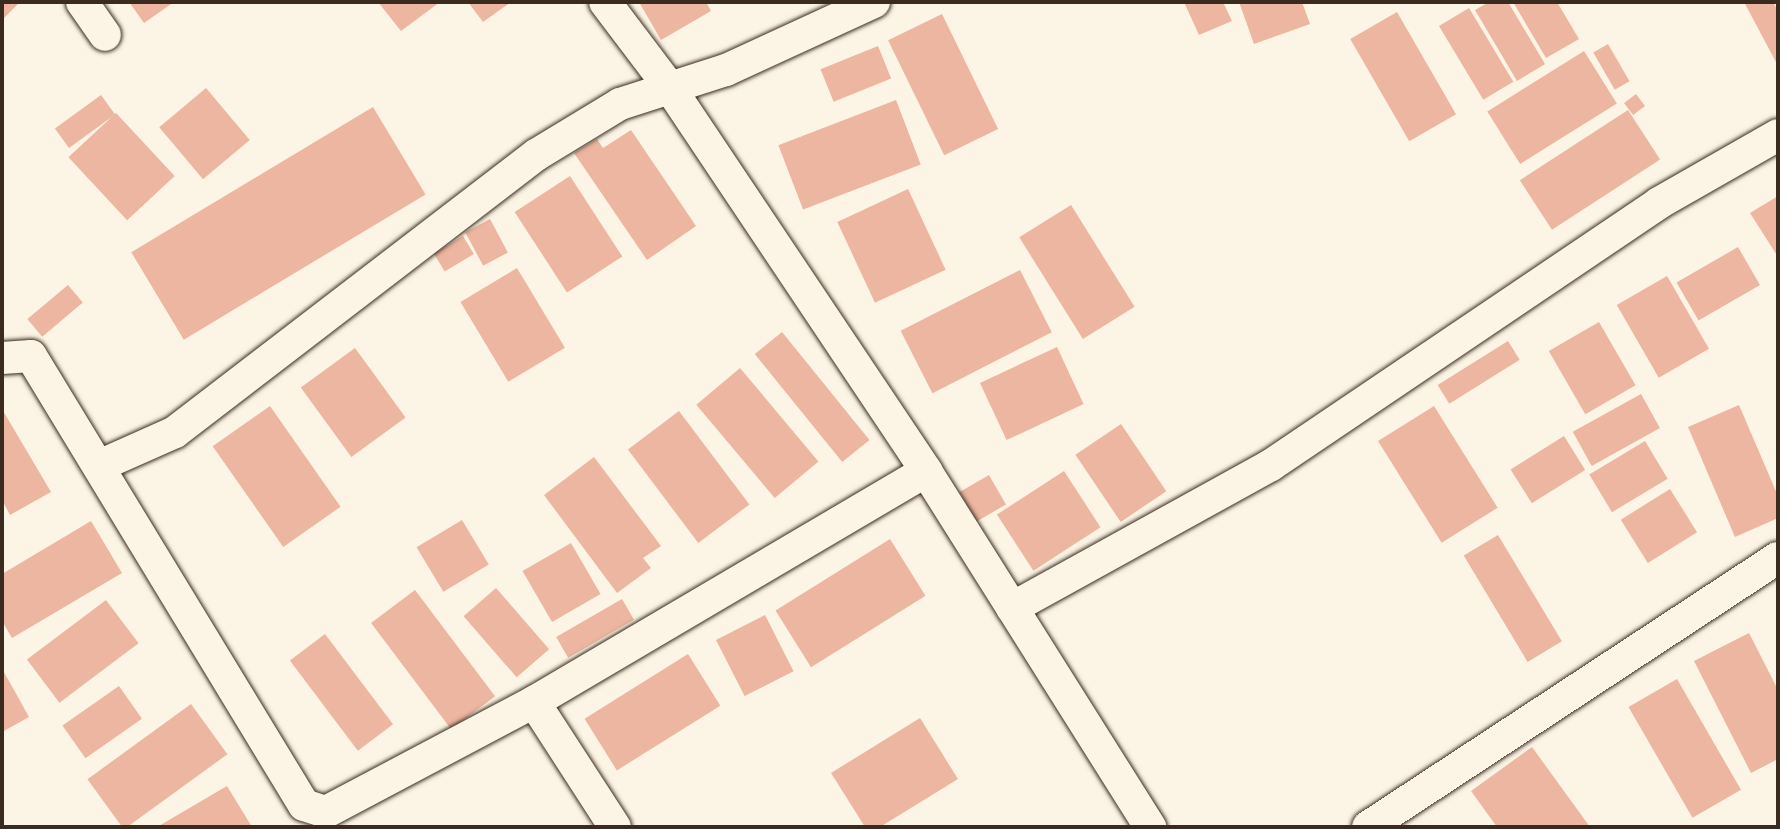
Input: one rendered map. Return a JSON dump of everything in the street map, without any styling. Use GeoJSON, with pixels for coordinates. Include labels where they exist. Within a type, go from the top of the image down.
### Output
{"type":"FeatureCollection","features":[{"type":"Feature","properties":{"kind":"street"},"geometry":{"type":"LineString","coordinates":[[82,2],[105,35]]}},
{"type":"Feature","properties":{"kind":"street"},"geometry":{"type":"LineString","coordinates":[[605,2],[670,88],[926,471],[1150,827]]}},
{"type":"Feature","properties":{"kind":"street"},"geometry":{"type":"LineString","coordinates":[[101,465],[175,432],[536,155],[620,104],[726,70],[874,2]]}},
{"type":"Feature","properties":{"kind":"street"},"geometry":{"type":"LineString","coordinates":[[1012,608],[1271,465],[1659,203],[1778,135]]}},
{"type":"Feature","properties":{"kind":"street"},"geometry":{"type":"LineString","coordinates":[[2,358],[31,356],[101,465],[304,805],[315,819],[534,702],[926,471]]}},
{"type":"Feature","properties":{"kind":"street"},"geometry":{"type":"LineString","coordinates":[[1368,827],[1778,558]]}},
{"type":"Feature","properties":{"kind":"street"},"geometry":{"type":"LineString","coordinates":[[534,702],[615,827]]}},
{"type":"Feature","properties":{"kind":"building"},"geometry":{"type":"Polygon","coordinates":[[[2,2],[20,2],[2,20],[2,2]]]}},
{"type":"Feature","properties":{"kind":"building"},"geometry":{"type":"Polygon","coordinates":[[[129,2],[174,2],[144,23],[129,2]]]}},
{"type":"Feature","properties":{"kind":"building"},"geometry":{"type":"Polygon","coordinates":[[[378,2],[440,2],[401,31],[378,2]]]}},
{"type":"Feature","properties":{"kind":"building"},"geometry":{"type":"Polygon","coordinates":[[[468,2],[511,2],[483,22],[468,2]]]}},
{"type":"Feature","properties":{"kind":"building"},"geometry":{"type":"Polygon","coordinates":[[[639,2],[706,2],[711,11],[661,40],[639,2]]]}},
{"type":"Feature","properties":{"kind":"building"},"geometry":{"type":"Polygon","coordinates":[[[1184,2],[1223,2],[1232,21],[1199,35],[1184,2]]]}},
{"type":"Feature","properties":{"kind":"building"},"geometry":{"type":"Polygon","coordinates":[[[1239,2],[1302,2],[1310,24],[1254,44],[1239,2]]]}},
{"type":"Feature","properties":{"kind":"building"},"geometry":{"type":"Polygon","coordinates":[[[1489,2],[1508,2],[1545,64],[1517,81],[1475,10],[1489,2]]]}},
{"type":"Feature","properties":{"kind":"building"},"geometry":{"type":"Polygon","coordinates":[[[1513,2],[1557,2],[1579,39],[1546,58],[1513,2]]]}},
{"type":"Feature","properties":{"kind":"building"},"geometry":{"type":"Polygon","coordinates":[[[1744,2],[1773,2],[1778,11],[1778,66],[1744,2]]]}},
{"type":"Feature","properties":{"kind":"building"},"geometry":{"type":"Polygon","coordinates":[[[1469,8],[1513,82],[1483,100],[1439,26],[1469,8]]]}},
{"type":"Feature","properties":{"kind":"building"},"geometry":{"type":"Polygon","coordinates":[[[1397,12],[1456,114],[1409,141],[1350,39],[1397,12]]]}},
{"type":"Feature","properties":{"kind":"building"},"geometry":{"type":"Polygon","coordinates":[[[942,14],[998,129],[944,155],[888,40],[942,14]]]}},
{"type":"Feature","properties":{"kind":"building"},"geometry":{"type":"Polygon","coordinates":[[[1608,44],[1630,81],[1615,90],[1593,52],[1608,44]]]}},
{"type":"Feature","properties":{"kind":"building"},"geometry":{"type":"Polygon","coordinates":[[[878,46],[891,78],[834,102],[821,69],[878,46]]]}},
{"type":"Feature","properties":{"kind":"building"},"geometry":{"type":"Polygon","coordinates":[[[1584,51],[1617,104],[1520,164],[1487,111],[1584,51]]]}},
{"type":"Feature","properties":{"kind":"building"},"geometry":{"type":"Polygon","coordinates":[[[206,88],[250,140],[203,179],[159,127],[206,88]]]}},
{"type":"Feature","properties":{"kind":"building"},"geometry":{"type":"Polygon","coordinates":[[[1636,94],[1645,106],[1633,115],[1624,103],[1636,94]]]}},
{"type":"Feature","properties":{"kind":"building"},"geometry":{"type":"Polygon","coordinates":[[[101,95],[115,114],[69,148],[55,129],[101,95]]]}},
{"type":"Feature","properties":{"kind":"building"},"geometry":{"type":"Polygon","coordinates":[[[896,100],[921,164],[803,210],[778,145],[896,100]]]}},
{"type":"Feature","properties":{"kind":"building"},"geometry":{"type":"Polygon","coordinates":[[[373,107],[426,194],[184,340],[131,252],[373,107]]]}},
{"type":"Feature","properties":{"kind":"building"},"geometry":{"type":"Polygon","coordinates":[[[1628,110],[1660,159],[1552,230],[1520,180],[1628,110]]]}},
{"type":"Feature","properties":{"kind":"building"},"geometry":{"type":"Polygon","coordinates":[[[116,113],[175,176],[127,220],[68,157],[116,113]]]}},
{"type":"Feature","properties":{"kind":"building"},"geometry":{"type":"Polygon","coordinates":[[[631,130],[696,226],[647,260],[574,153],[597,139],[603,148],[631,130]]]}},
{"type":"Feature","properties":{"kind":"building"},"geometry":{"type":"Polygon","coordinates":[[[570,176],[622,257],[567,292],[515,212],[570,176]]]}},
{"type":"Feature","properties":{"kind":"building"},"geometry":{"type":"Polygon","coordinates":[[[908,189],[946,270],[875,303],[837,222],[908,189]]]}},
{"type":"Feature","properties":{"kind":"building"},"geometry":{"type":"Polygon","coordinates":[[[1778,196],[1778,257],[1750,213],[1778,196]]]}},
{"type":"Feature","properties":{"kind":"building"},"geometry":{"type":"Polygon","coordinates":[[[1071,205],[1135,307],[1083,339],[1019,237],[1071,205]]]}},
{"type":"Feature","properties":{"kind":"building"},"geometry":{"type":"Polygon","coordinates":[[[490,219],[508,253],[483,266],[465,232],[490,219]]]}},
{"type":"Feature","properties":{"kind":"building"},"geometry":{"type":"Polygon","coordinates":[[[463,236],[474,254],[445,272],[434,254],[463,236]]]}},
{"type":"Feature","properties":{"kind":"building"},"geometry":{"type":"Polygon","coordinates":[[[1738,247],[1760,285],[1699,321],[1677,282],[1738,247]]]}},
{"type":"Feature","properties":{"kind":"building"},"geometry":{"type":"Polygon","coordinates":[[[517,268],[565,348],[508,382],[460,302],[517,268]]]}},
{"type":"Feature","properties":{"kind":"building"},"geometry":{"type":"Polygon","coordinates":[[[1020,270],[1052,332],[932,393],[901,331],[1020,270]]]}},
{"type":"Feature","properties":{"kind":"building"},"geometry":{"type":"Polygon","coordinates":[[[1667,276],[1709,349],[1659,378],[1617,305],[1667,276]]]}},
{"type":"Feature","properties":{"kind":"building"},"geometry":{"type":"Polygon","coordinates":[[[68,285],[83,303],[42,337],[27,319],[68,285]]]}},
{"type":"Feature","properties":{"kind":"building"},"geometry":{"type":"Polygon","coordinates":[[[1599,322],[1636,385],[1585,414],[1549,351],[1599,322]]]}},
{"type":"Feature","properties":{"kind":"building"},"geometry":{"type":"Polygon","coordinates":[[[782,332],[869,440],[842,462],[755,354],[782,332]]]}},
{"type":"Feature","properties":{"kind":"building"},"geometry":{"type":"Polygon","coordinates":[[[1508,341],[1520,360],[1449,404],[1438,385],[1508,341]]]}},
{"type":"Feature","properties":{"kind":"building"},"geometry":{"type":"Polygon","coordinates":[[[1057,347],[1084,404],[1007,440],[980,383],[1057,347]]]}},
{"type":"Feature","properties":{"kind":"building"},"geometry":{"type":"Polygon","coordinates":[[[355,348],[406,418],[351,457],[301,387],[355,348]]]}},
{"type":"Feature","properties":{"kind":"building"},"geometry":{"type":"Polygon","coordinates":[[[740,368],[818,461],[775,498],[696,405],[740,368]]]}},
{"type":"Feature","properties":{"kind":"building"},"geometry":{"type":"Polygon","coordinates":[[[1641,394],[1660,428],[1592,466],[1573,432],[1641,394]]]}},
{"type":"Feature","properties":{"kind":"building"},"geometry":{"type":"Polygon","coordinates":[[[1739,405],[1778,496],[1778,518],[1735,537],[1688,427],[1739,405]]]}},
{"type":"Feature","properties":{"kind":"building"},"geometry":{"type":"Polygon","coordinates":[[[270,406],[341,507],[283,547],[213,446],[270,406]]]}},
{"type":"Feature","properties":{"kind":"building"},"geometry":{"type":"Polygon","coordinates":[[[1434,406],[1498,508],[1442,543],[1378,441],[1434,406]]]}},
{"type":"Feature","properties":{"kind":"building"},"geometry":{"type":"Polygon","coordinates":[[[2,409],[51,492],[10,515],[2,500],[2,409]]]}},
{"type":"Feature","properties":{"kind":"building"},"geometry":{"type":"Polygon","coordinates":[[[679,411],[749,504],[698,543],[628,450],[679,411]]]}},
{"type":"Feature","properties":{"kind":"building"},"geometry":{"type":"Polygon","coordinates":[[[1121,424],[1166,491],[1121,522],[1075,455],[1121,424]]]}},
{"type":"Feature","properties":{"kind":"building"},"geometry":{"type":"Polygon","coordinates":[[[1564,436],[1585,470],[1532,503],[1511,469],[1564,436]]]}},
{"type":"Feature","properties":{"kind":"building"},"geometry":{"type":"Polygon","coordinates":[[[1645,441],[1668,479],[1612,512],[1589,474],[1645,441]]]}},
{"type":"Feature","properties":{"kind":"building"},"geometry":{"type":"Polygon","coordinates":[[[594,457],[661,546],[643,558],[651,568],[617,593],[544,495],[594,457]]]}},
{"type":"Feature","properties":{"kind":"building"},"geometry":{"type":"Polygon","coordinates":[[[1064,471],[1100,527],[1033,571],[997,515],[1064,471]]]}},
{"type":"Feature","properties":{"kind":"building"},"geometry":{"type":"Polygon","coordinates":[[[989,475],[1006,504],[977,521],[960,492],[989,475]]]}},
{"type":"Feature","properties":{"kind":"building"},"geometry":{"type":"Polygon","coordinates":[[[1670,489],[1697,532],[1648,563],[1621,520],[1670,489]]]}},
{"type":"Feature","properties":{"kind":"building"},"geometry":{"type":"Polygon","coordinates":[[[462,520],[489,565],[443,592],[417,547],[462,520]]]}},
{"type":"Feature","properties":{"kind":"building"},"geometry":{"type":"Polygon","coordinates":[[[91,521],[122,573],[12,638],[2,621],[2,574],[91,521]]]}},
{"type":"Feature","properties":{"kind":"building"},"geometry":{"type":"Polygon","coordinates":[[[1498,535],[1562,641],[1528,662],[1464,556],[1498,535]]]}},
{"type":"Feature","properties":{"kind":"building"},"geometry":{"type":"Polygon","coordinates":[[[890,539],[926,596],[811,667],[776,611],[890,539]]]}},
{"type":"Feature","properties":{"kind":"building"},"geometry":{"type":"Polygon","coordinates":[[[571,543],[600,594],[552,622],[523,571],[571,543]]]}},
{"type":"Feature","properties":{"kind":"building"},"geometry":{"type":"Polygon","coordinates":[[[496,588],[549,649],[517,677],[464,616],[496,588]]]}},
{"type":"Feature","properties":{"kind":"building"},"geometry":{"type":"Polygon","coordinates":[[[415,590],[495,696],[451,729],[371,623],[415,590]]]}},
{"type":"Feature","properties":{"kind":"building"},"geometry":{"type":"Polygon","coordinates":[[[622,599],[634,620],[568,658],[556,637],[622,599]]]}},
{"type":"Feature","properties":{"kind":"building"},"geometry":{"type":"Polygon","coordinates":[[[106,600],[138,643],[59,703],[27,660],[106,600]]]}},
{"type":"Feature","properties":{"kind":"building"},"geometry":{"type":"Polygon","coordinates":[[[765,615],[794,671],[745,696],[716,640],[765,615]]]}},
{"type":"Feature","properties":{"kind":"building"},"geometry":{"type":"Polygon","coordinates":[[[1749,633],[1778,690],[1778,759],[1751,773],[1694,661],[1749,633]]]}},
{"type":"Feature","properties":{"kind":"building"},"geometry":{"type":"Polygon","coordinates":[[[325,634],[393,724],[358,751],[290,660],[325,634]]]}},
{"type":"Feature","properties":{"kind":"building"},"geometry":{"type":"Polygon","coordinates":[[[688,654],[720,706],[617,770],[585,719],[688,654]]]}},
{"type":"Feature","properties":{"kind":"building"},"geometry":{"type":"Polygon","coordinates":[[[4,672],[29,717],[2,732],[2,674],[4,672]]]}},
{"type":"Feature","properties":{"kind":"building"},"geometry":{"type":"Polygon","coordinates":[[[1677,679],[1741,790],[1693,818],[1629,707],[1677,679]]]}},
{"type":"Feature","properties":{"kind":"building"},"geometry":{"type":"Polygon","coordinates":[[[119,686],[142,719],[85,758],[62,726],[119,686]]]}},
{"type":"Feature","properties":{"kind":"building"},"geometry":{"type":"Polygon","coordinates":[[[191,704],[227,754],[127,827],[122,827],[87,779],[191,704]]]}},
{"type":"Feature","properties":{"kind":"building"},"geometry":{"type":"Polygon","coordinates":[[[920,718],[958,779],[880,827],[865,827],[831,773],[920,718]]]}},
{"type":"Feature","properties":{"kind":"building"},"geometry":{"type":"Polygon","coordinates":[[[1532,747],[1590,827],[1497,827],[1471,791],[1532,747]]]}},
{"type":"Feature","properties":{"kind":"building"},"geometry":{"type":"Polygon","coordinates":[[[227,786],[252,827],[157,827],[227,786]]]}}]}
